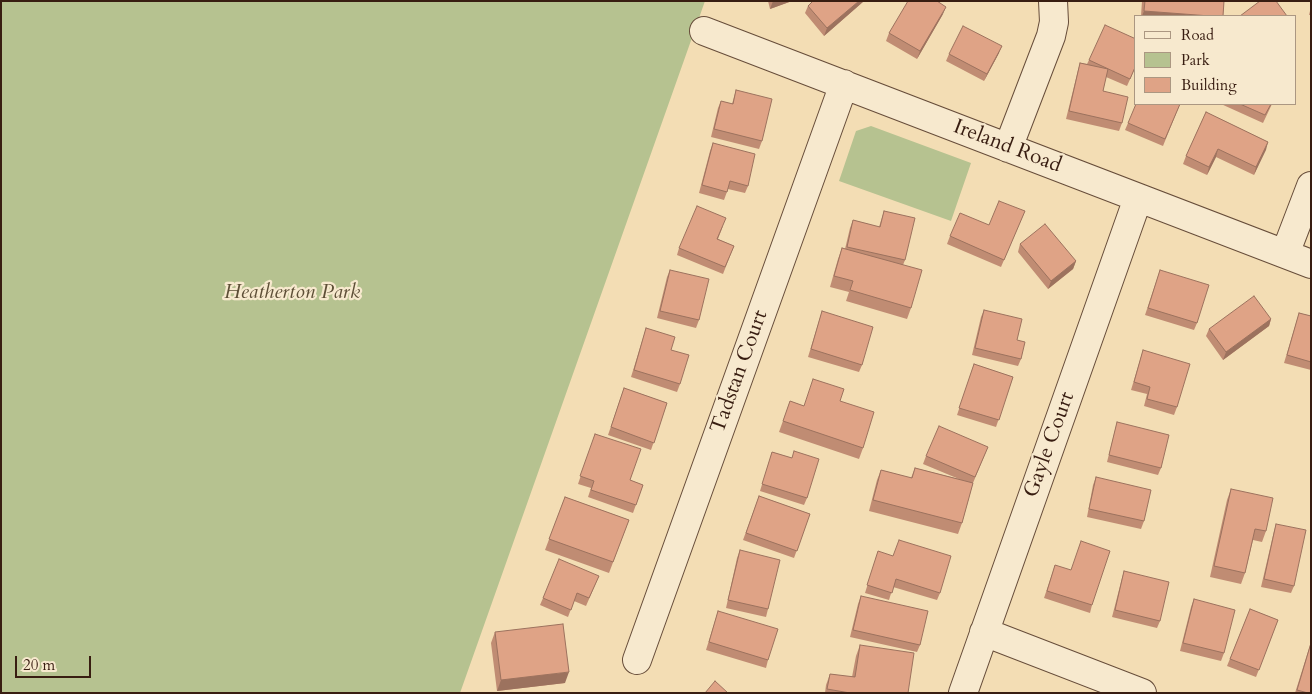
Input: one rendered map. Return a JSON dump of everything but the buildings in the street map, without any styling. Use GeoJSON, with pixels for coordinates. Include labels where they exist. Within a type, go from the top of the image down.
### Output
{"type":"FeatureCollection","features":[{"type":"Feature","properties":{"kind":"street"},"geometry":{"type":"LineString","coordinates":[[1008,148],[1051,36],[1055,9],[1053,1]]}},
{"type":"Feature","properties":{"kind":"street","name":"Ireland Road"},"geometry":{"type":"LineString","coordinates":[[704,31],[1311,264]]}},
{"type":"Feature","properties":{"kind":"street","name":"Tadstan Court"},"geometry":{"type":"LineString","coordinates":[[637,660],[844,84]]}},
{"type":"Feature","properties":{"kind":"street"},"geometry":{"type":"LineString","coordinates":[[1285,254],[1311,186]]}},
{"type":"Feature","properties":{"kind":"street","name":"Gayle Court"},"geometry":{"type":"LineString","coordinates":[[963,693],[1138,198]]}},
{"type":"Feature","properties":{"kind":"street"},"geometry":{"type":"LineString","coordinates":[[984,632],[1142,693]]}},
{"type":"Feature","properties":{"kind":"green space","name":"Heatherton Park"},"geometry":{"type":"Polygon","coordinates":[[[1,1],[705,1],[460,693],[1,693],[1,1]]]}},
{"type":"Feature","properties":{"kind":"green space"},"geometry":{"type":"Polygon","coordinates":[[[871,126],[971,163],[951,221],[839,181],[856,131],[871,126]]]}}]}
